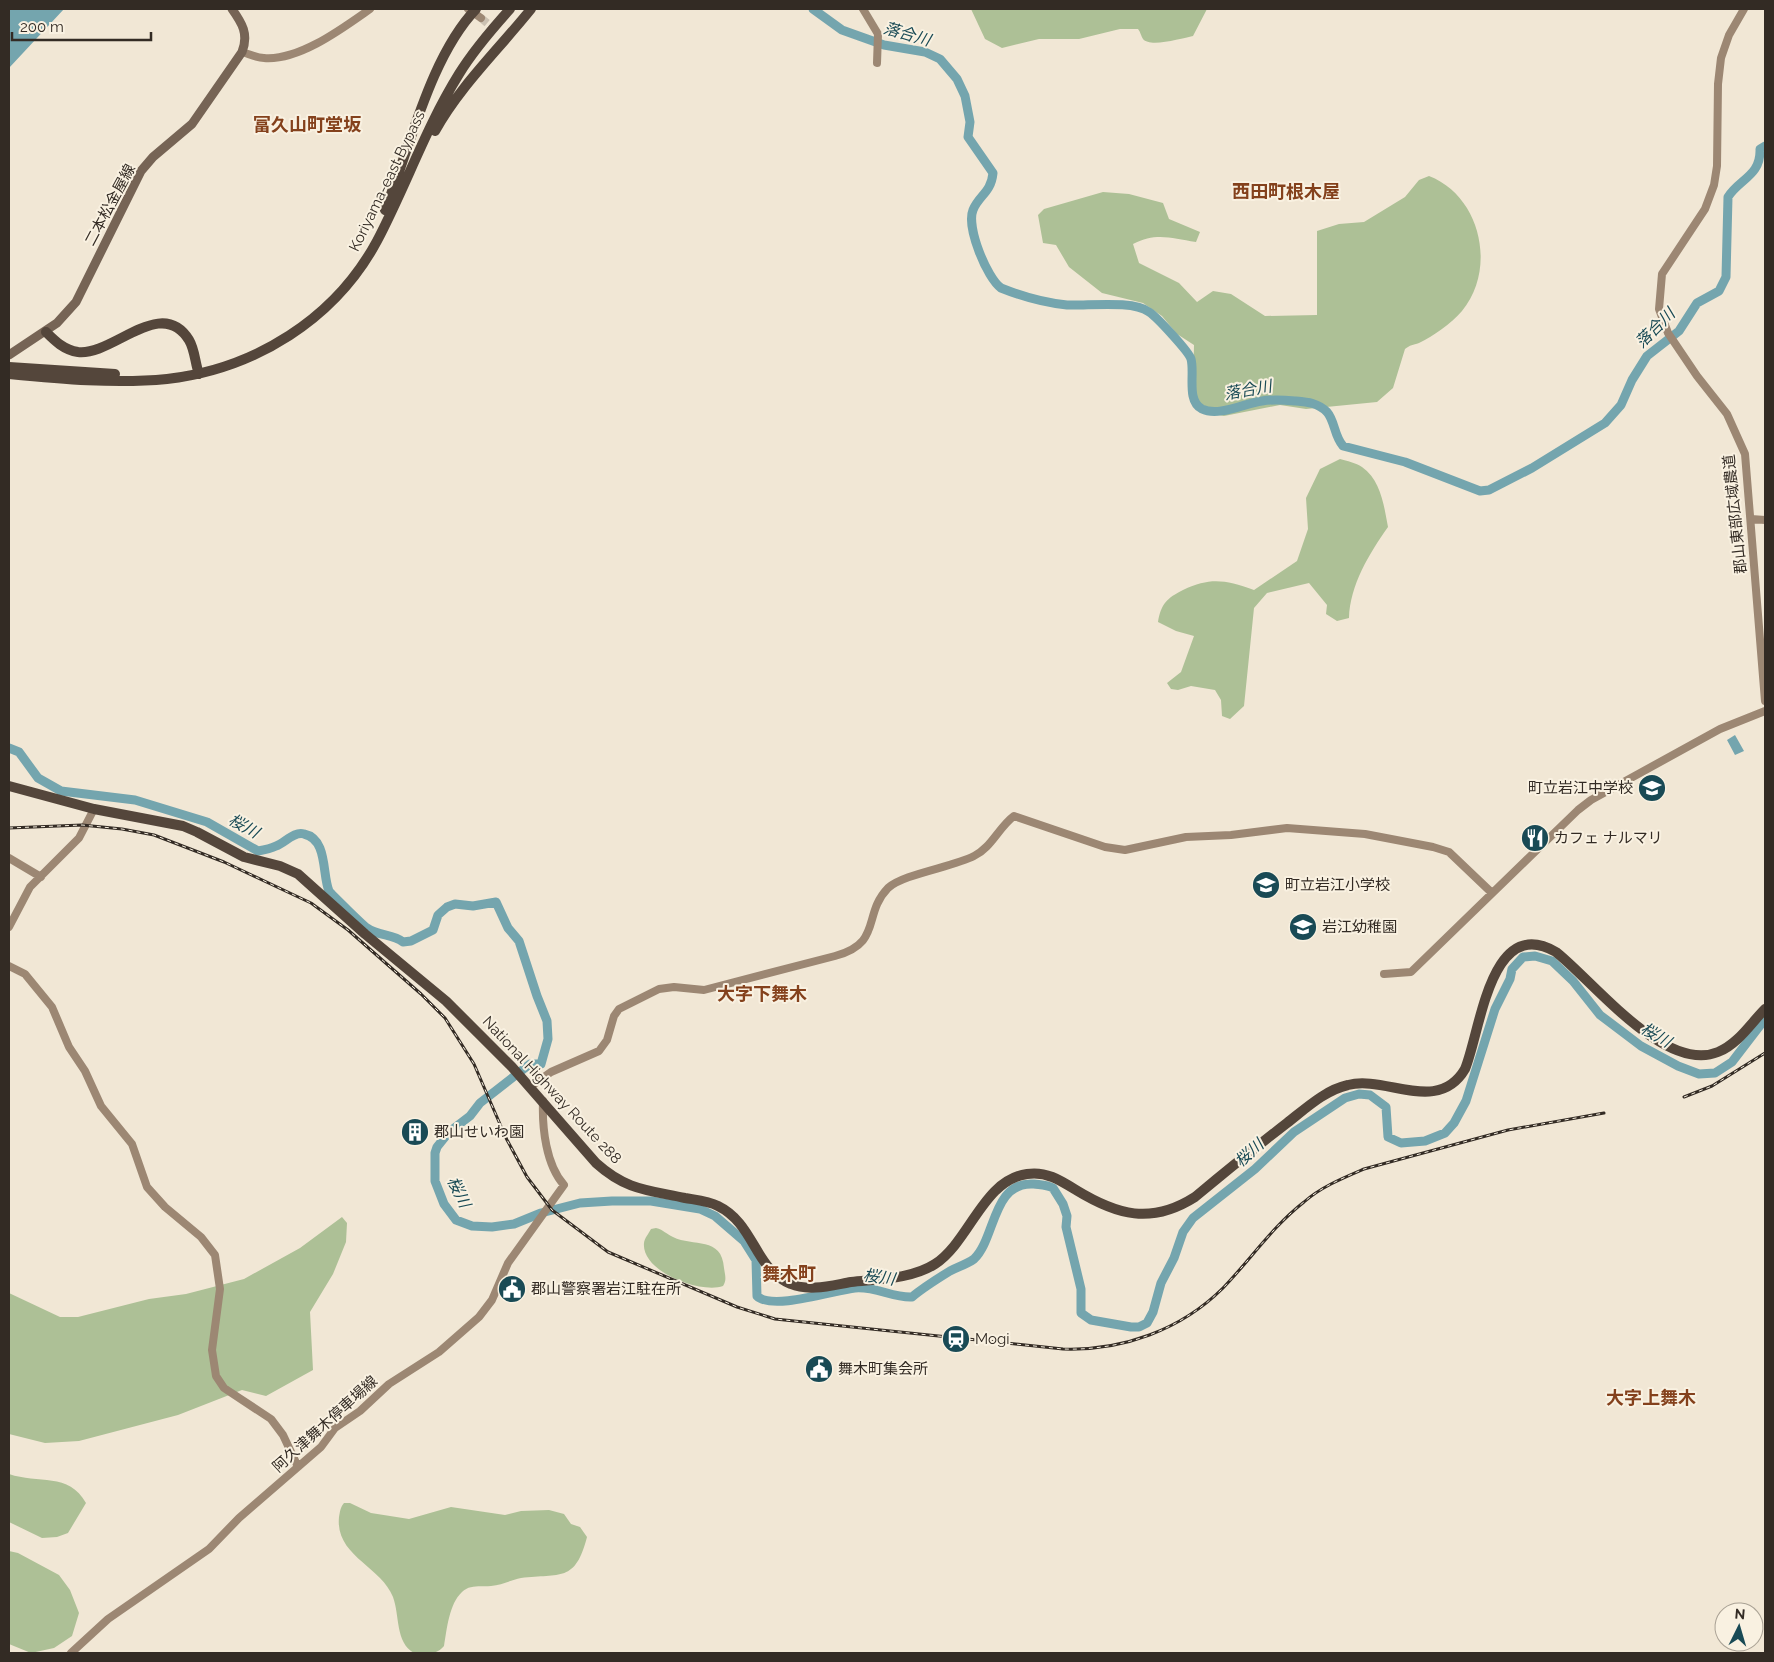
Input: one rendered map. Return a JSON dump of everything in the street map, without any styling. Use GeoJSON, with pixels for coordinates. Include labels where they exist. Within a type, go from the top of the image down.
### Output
{"type":"FeatureCollection","features":[{"type":"Feature","properties":{"kind":"highway","name":"Koriyama-east Bypass"},"geometry":{"type":"LineString","coordinates":[[9,374],[138,380],[198,372],[238,362],[270,347],[302,326],[326,306],[353,277],[370,254],[426,136],[459,73],[510,9]]}},
{"type":"Feature","properties":{"kind":"highway"},"geometry":{"type":"LineString","coordinates":[[378,240],[394,215],[438,126],[492,53],[508,39],[531,9]]}},
{"type":"Feature","properties":{"kind":"highway"},"geometry":{"type":"LineString","coordinates":[[370,254],[422,106],[448,48],[462,25],[474,12]]}},
{"type":"Feature","properties":{"kind":"highway"},"geometry":{"type":"LineString","coordinates":[[46,332],[65,348],[84,352],[100,348],[146,326],[158,323],[168,325],[188,339],[198,372]]}},
{"type":"Feature","properties":{"kind":"highway","name":"Koriyama-east Bypass"},"geometry":{"type":"LineString","coordinates":[[9,367],[160,375],[198,372]]}},
{"type":"Feature","properties":{"kind":"highway","name":"National Highway Route 288"},"geometry":{"type":"LineString","coordinates":[[9,786],[94,809],[183,826],[244,857],[280,866],[298,874],[365,934],[446,1001],[512,1067],[596,1163],[614,1179],[637,1188],[718,1206],[742,1224],[773,1273],[794,1286],[818,1287],[891,1277],[928,1268],[939,1261],[952,1247],[1000,1184],[1013,1177],[1033,1174],[1050,1176],[1115,1211],[1132,1214],[1155,1213],[1182,1204],[1195,1197],[1308,1107],[1338,1088],[1360,1083],[1423,1092],[1446,1087],[1459,1077],[1465,1069],[1491,983],[1499,966],[1511,951],[1524,944],[1544,945],[1556,952],[1630,1020],[1670,1048],[1689,1054],[1707,1055],[1723,1050],[1738,1038],[1765,1009]]}},
{"type":"Feature","properties":{"kind":"main road"},"geometry":{"type":"LineString","coordinates":[[232,9],[244,29],[245,39],[242,52]]}},
{"type":"Feature","properties":{"kind":"main road","name":"二本松金屋線"},"geometry":{"type":"LineString","coordinates":[[9,355],[46,332],[76,302],[141,171],[153,157],[192,124],[242,52]]}},
{"type":"Feature","properties":{"kind":"street"},"geometry":{"type":"LineString","coordinates":[[242,52],[267,59],[294,52],[330,36],[370,9]]}},
{"type":"Feature","properties":{"kind":"street"},"geometry":{"type":"LineString","coordinates":[[864,9],[878,32],[878,63]]}},
{"type":"Feature","properties":{"kind":"street","name":"郡山東部広域農道"},"geometry":{"type":"LineString","coordinates":[[1744,9],[1729,35],[1721,58],[1718,84],[1717,166],[1714,185],[1705,209],[1662,274],[1659,298],[1663,322],[1668,333],[1697,376],[1718,400],[1735,428],[1745,454],[1763,646],[1765,700]]}},
{"type":"Feature","properties":{"kind":"street"},"geometry":{"type":"LineString","coordinates":[[1751,519],[1765,520]]}},
{"type":"Feature","properties":{"kind":"street"},"geometry":{"type":"LineString","coordinates":[[1384,974],[1411,972],[1578,810],[1591,800],[1720,729],[1765,711]]}},
{"type":"Feature","properties":{"kind":"street"},"geometry":{"type":"LineString","coordinates":[[9,927],[28,891],[80,838],[94,809]]}},
{"type":"Feature","properties":{"kind":"street"},"geometry":{"type":"LineString","coordinates":[[528,1085],[551,1072],[599,1051],[607,1040],[614,1016],[619,1009],[659,989],[674,987],[704,990],[835,956],[854,949],[870,932],[878,903],[889,888],[899,882],[973,857],[985,848],[1014,816],[1105,847],[1125,850],[1186,837],[1236,835],[1287,828],[1366,834],[1448,852],[1492,894]]}},
{"type":"Feature","properties":{"kind":"street"},"geometry":{"type":"LineString","coordinates":[[9,858],[41,877]]}},
{"type":"Feature","properties":{"kind":"street"},"geometry":{"type":"LineString","coordinates":[[9,966],[24,974],[52,1008],[69,1047],[85,1072],[101,1106],[132,1144],[147,1187],[165,1207],[201,1237],[215,1255],[220,1289],[212,1350],[216,1376],[224,1388],[271,1419],[283,1435],[298,1468]]}},
{"type":"Feature","properties":{"kind":"street","name":"阿久津舞木停車場線"},"geometry":{"type":"LineString","coordinates":[[71,1653],[108,1619],[209,1549],[239,1518],[321,1447],[335,1428],[360,1411],[389,1384],[438,1352],[484,1312],[492,1300],[508,1263],[546,1207],[564,1185],[554,1172],[550,1159],[544,1126],[543,1102]]}},
{"type":"Feature","properties":{"kind":"green space"},"geometry":{"type":"Polygon","coordinates":[[[971,9],[1207,9],[1193,36],[1175,40],[1159,43],[1147,42],[1143,39],[1138,29],[1120,29],[1079,39],[1039,39],[1002,48],[985,39],[971,9]]]}},
{"type":"Feature","properties":{"kind":"green space"},"geometry":{"type":"Polygon","coordinates":[[[1429,176],[1447,186],[1461,200],[1472,216],[1478,235],[1481,255],[1479,275],[1473,294],[1458,316],[1430,337],[1405,349],[1393,388],[1377,402],[1306,409],[1280,405],[1224,416],[1203,412],[1193,392],[1194,345],[1177,334],[1162,316],[1143,303],[1102,293],[1069,267],[1056,245],[1043,243],[1038,215],[1044,209],[1103,192],[1129,194],[1163,203],[1169,219],[1200,232],[1196,242],[1156,237],[1141,240],[1133,244],[1139,263],[1179,283],[1197,302],[1213,291],[1231,294],[1265,316],[1317,315],[1317,231],[1339,224],[1364,222],[1405,197],[1419,180],[1429,176]]]}},
{"type":"Feature","properties":{"kind":"green space"},"geometry":{"type":"Polygon","coordinates":[[[1340,459],[1362,467],[1374,479],[1381,494],[1388,527],[1362,570],[1353,594],[1349,618],[1337,621],[1326,614],[1327,605],[1309,583],[1267,593],[1254,608],[1244,706],[1230,719],[1222,716],[1221,700],[1215,690],[1191,686],[1178,690],[1171,689],[1167,683],[1181,672],[1194,636],[1176,631],[1158,622],[1163,606],[1173,596],[1183,590],[1202,583],[1226,582],[1254,590],[1297,561],[1308,529],[1306,498],[1320,469],[1340,459]]]}},
{"type":"Feature","properties":{"kind":"green space"},"geometry":{"type":"Polygon","coordinates":[[[342,1217],[347,1223],[346,1242],[333,1274],[310,1312],[313,1370],[266,1396],[242,1390],[178,1415],[79,1441],[45,1443],[9,1434],[9,1293],[60,1317],[78,1317],[149,1299],[186,1294],[244,1279],[300,1248],[342,1217]]]}},
{"type":"Feature","properties":{"kind":"green space"},"geometry":{"type":"Polygon","coordinates":[[[656,1228],[681,1240],[705,1244],[718,1251],[722,1258],[725,1275],[723,1286],[713,1288],[688,1284],[662,1271],[652,1263],[646,1254],[644,1243],[651,1229],[656,1228]]]}},
{"type":"Feature","properties":{"kind":"green space"},"geometry":{"type":"Polygon","coordinates":[[[9,1474],[62,1483],[79,1493],[86,1503],[68,1533],[57,1537],[42,1538],[9,1522],[9,1474]]]}},
{"type":"Feature","properties":{"kind":"green space"},"geometry":{"type":"Polygon","coordinates":[[[344,1503],[350,1503],[371,1513],[409,1519],[451,1507],[505,1515],[521,1511],[549,1510],[564,1514],[571,1524],[580,1527],[587,1537],[577,1562],[564,1573],[521,1578],[495,1585],[465,1589],[451,1610],[444,1646],[434,1653],[414,1653],[408,1648],[401,1635],[393,1597],[387,1586],[344,1542],[340,1530],[339,1517],[344,1503]]]}},
{"type":"Feature","properties":{"kind":"green space"},"geometry":{"type":"Polygon","coordinates":[[[9,1551],[18,1553],[59,1575],[70,1590],[79,1613],[72,1636],[54,1648],[31,1653],[9,1644],[9,1551]]]}},
{"type":"Feature","properties":{"kind":"water"},"geometry":{"type":"Polygon","coordinates":[[[9,9],[64,9],[9,68],[9,9]]]}},
{"type":"Feature","properties":{"kind":"water"},"geometry":{"type":"Polygon","coordinates":[[[1735,735],[1744,751],[1735,755],[1727,740],[1735,735]]]}},
{"type":"Feature","properties":{"kind":"waterway","name":"落合川"},"geometry":{"type":"LineString","coordinates":[[813,9],[842,30],[884,45],[925,52],[940,59],[957,79],[965,96],[970,122],[968,137],[993,173],[990,185],[973,210],[972,228],[984,263],[995,282],[1001,288],[1034,299],[1059,304],[1110,304],[1142,308],[1159,320],[1189,355],[1192,365],[1194,400],[1202,409],[1224,411],[1255,402],[1270,400],[1313,404],[1324,409],[1330,416],[1343,446],[1405,462],[1480,491],[1489,490],[1532,468],[1605,423],[1621,405],[1632,380],[1647,356],[1679,331],[1697,303],[1719,291],[1726,277],[1728,197],[1753,171],[1757,165],[1760,149],[1765,146]]}},
{"type":"Feature","properties":{"kind":"waterway","name":"桜川"},"geometry":{"type":"LineString","coordinates":[[9,748],[19,752],[38,778],[61,791],[135,800],[207,822],[258,851],[274,847],[297,834],[312,837],[321,850],[329,891],[367,928],[403,942],[411,941],[433,930],[438,915],[447,907],[455,904],[473,906],[496,902],[508,928],[519,941],[547,1021],[548,1039],[541,1064],[530,1064],[480,1103],[470,1116],[449,1132],[437,1147],[435,1153],[435,1181],[444,1204],[456,1220],[472,1226],[492,1227],[514,1224],[541,1213],[580,1203],[651,1201],[700,1209],[715,1216],[744,1241],[756,1260],[757,1296],[765,1300],[789,1301],[855,1288],[912,1297],[950,1271],[974,1259],[987,1238],[1002,1201],[1010,1192],[1020,1186],[1034,1184],[1053,1188],[1063,1204],[1067,1216],[1066,1227],[1081,1289],[1081,1313],[1091,1320],[1139,1327],[1147,1323],[1153,1312],[1161,1283],[1174,1258],[1183,1232],[1193,1218],[1255,1169],[1294,1132],[1345,1098],[1359,1094],[1370,1095],[1386,1107],[1388,1137],[1401,1143],[1425,1141],[1445,1133],[1454,1123],[1466,1101],[1495,1009],[1510,979],[1512,969],[1523,957],[1535,956],[1552,961],[1573,981],[1600,1015],[1641,1046],[1678,1066],[1699,1074],[1715,1073],[1732,1062],[1765,1019]]}},
{"type":"Feature","properties":{"kind":"tunnel"},"geometry":{"type":"LineString","coordinates":[[481,18],[499,33]]}},
{"type":"Feature","properties":{"kind":"railway"},"geometry":{"type":"LineString","coordinates":[[9,828],[82,825],[122,829],[154,835],[224,862],[311,903],[348,930],[421,994],[445,1018],[474,1064],[506,1138],[527,1177],[552,1210],[608,1252],[737,1307],[775,1319],[1063,1349],[1085,1349],[1128,1342],[1169,1326],[1189,1316],[1206,1303],[1223,1288],[1292,1212],[1325,1187],[1340,1179],[1364,1169],[1508,1130],[1604,1113]]}},
{"type":"Feature","properties":{"kind":"railway"},"geometry":{"type":"LineString","coordinates":[[1684,1097],[1712,1086],[1765,1053]]}},
{"type":"Feature","properties":{"kind":"place","name":"町立岩江中学校"},"geometry":{"type":"Point","coordinates":[1652,788]}},
{"type":"Feature","properties":{"kind":"place","name":"カフェ ナルマリ"},"geometry":{"type":"Point","coordinates":[1535,838]}},
{"type":"Feature","properties":{"kind":"place","name":"町立岩江小学校"},"geometry":{"type":"Point","coordinates":[1266,885]}},
{"type":"Feature","properties":{"kind":"place","name":"岩江幼稚園"},"geometry":{"type":"Point","coordinates":[1303,927]}},
{"type":"Feature","properties":{"kind":"place","name":"郡山せいわ園"},"geometry":{"type":"Point","coordinates":[415,1132]}},
{"type":"Feature","properties":{"kind":"place","name":"郡山警察署岩江駐在所"},"geometry":{"type":"Point","coordinates":[512,1289]}},
{"type":"Feature","properties":{"kind":"place","name":"Mogi"},"geometry":{"type":"Point","coordinates":[956,1339]}},
{"type":"Feature","properties":{"kind":"place","name":"舞木町集会所"},"geometry":{"type":"Point","coordinates":[819,1369]}},
{"type":"Feature","properties":{"kind":"district","name":"富久山町堂坂"},"geometry":{"type":"Point","coordinates":[307,124]}},
{"type":"Feature","properties":{"kind":"district","name":"西田町根木屋"},"geometry":{"type":"Point","coordinates":[1286,191]}},
{"type":"Feature","properties":{"kind":"district","name":"大字下舞木"},"geometry":{"type":"Point","coordinates":[762,993]}},
{"type":"Feature","properties":{"kind":"district","name":"舞木町"},"geometry":{"type":"Point","coordinates":[789,1273]}},
{"type":"Feature","properties":{"kind":"district","name":"大字上舞木"},"geometry":{"type":"Point","coordinates":[1651,1397]}}]}
